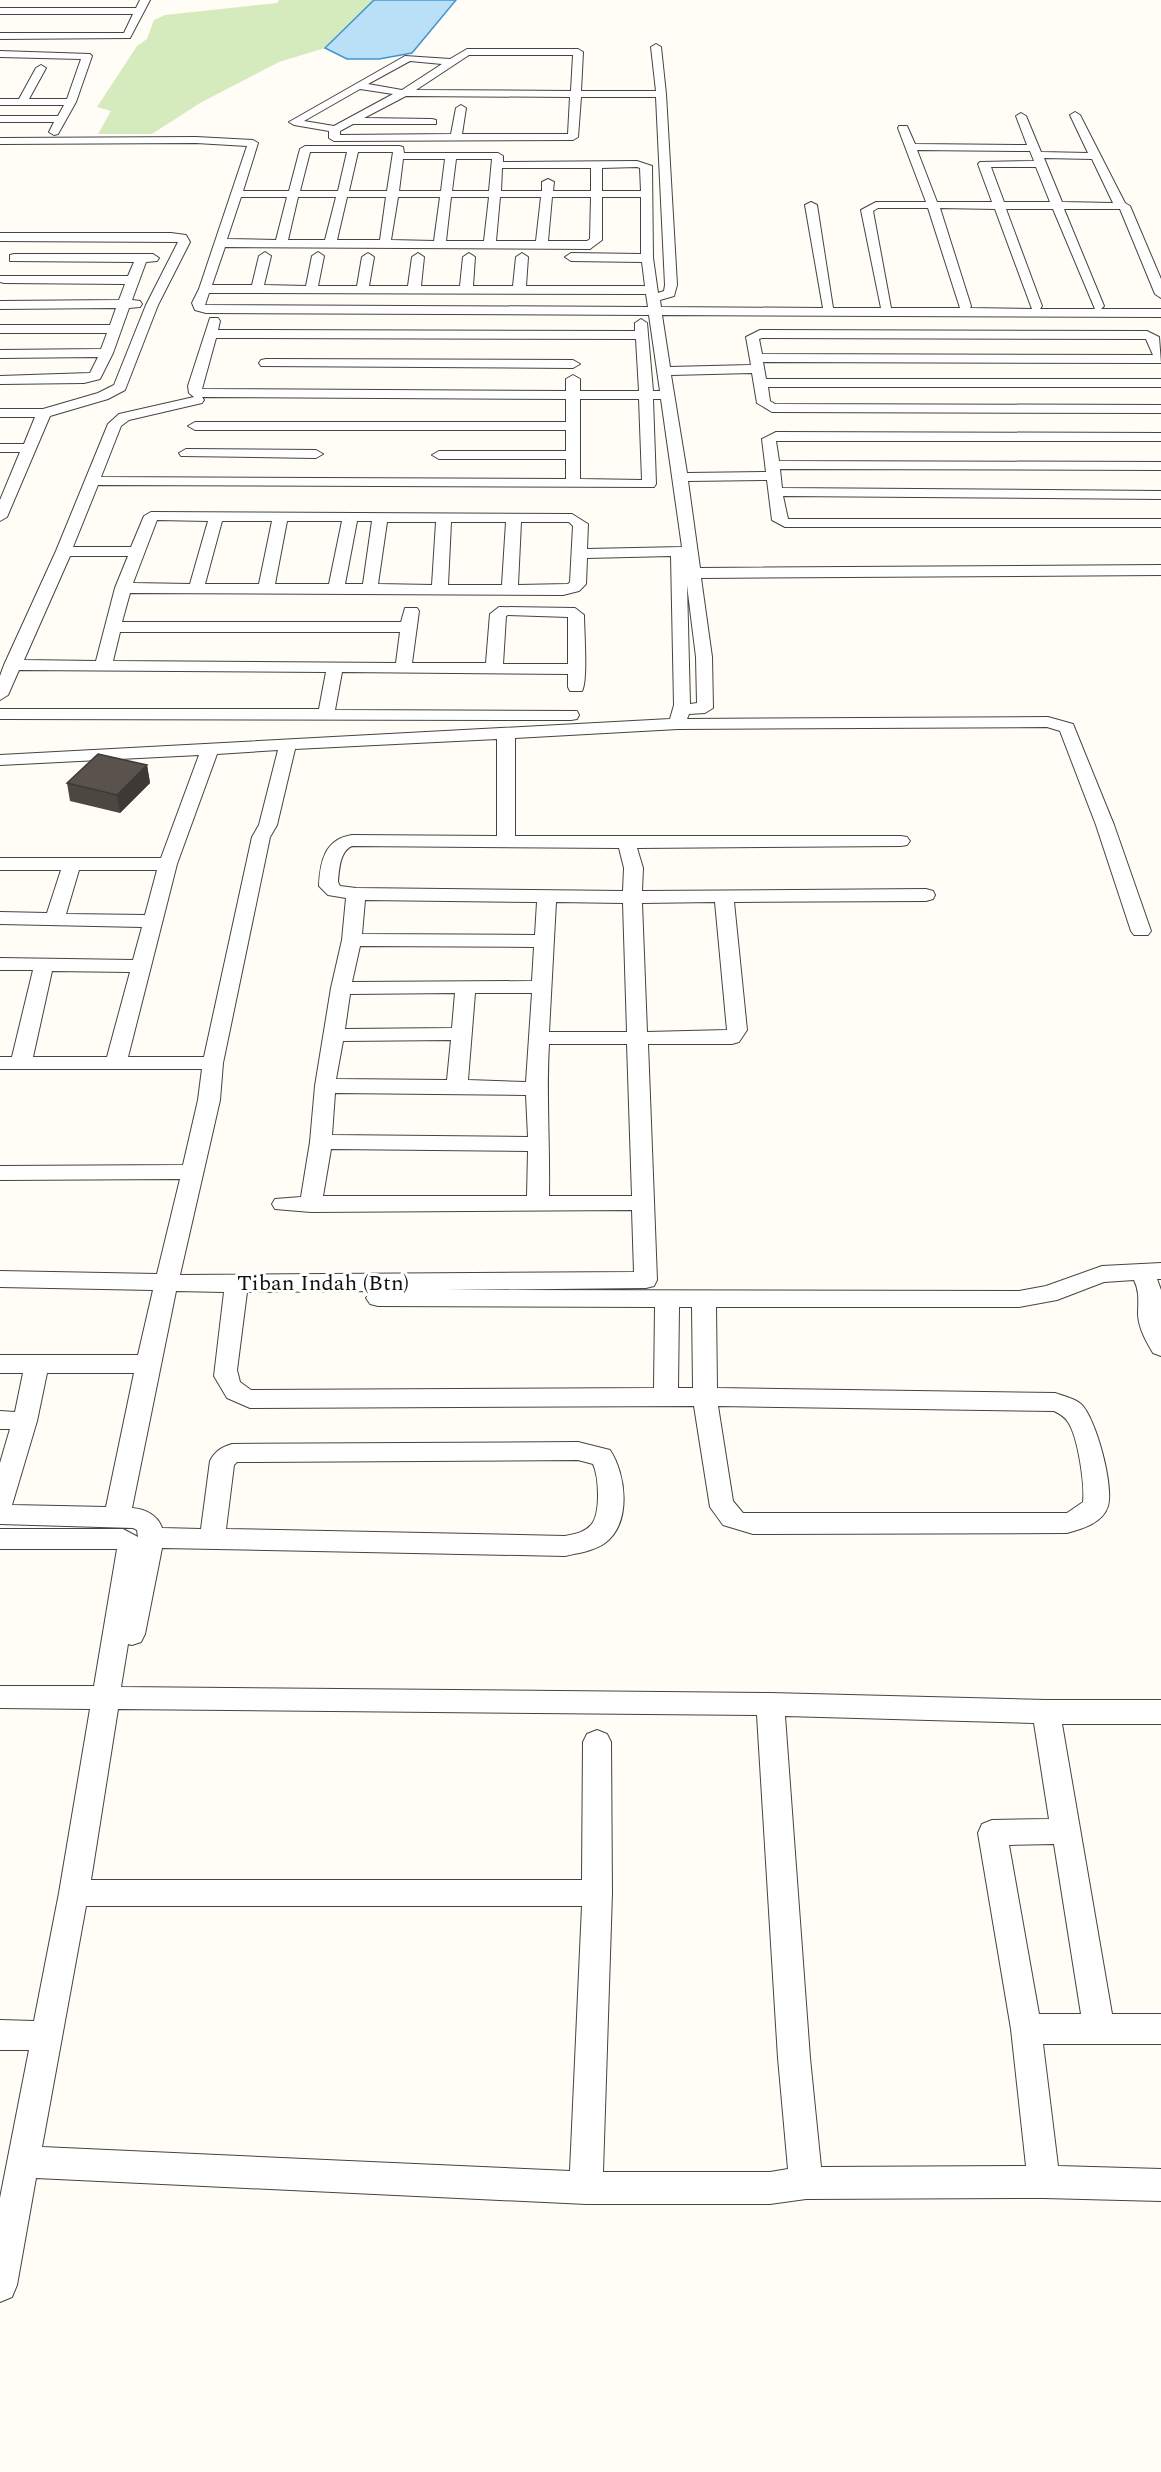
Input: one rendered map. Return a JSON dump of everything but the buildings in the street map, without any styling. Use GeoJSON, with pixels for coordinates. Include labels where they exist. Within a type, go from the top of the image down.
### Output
{"type":"FeatureCollection","features":[{"type":"Feature","properties":{"kind":"street"},"geometry":{"type":"LineString","coordinates":[[0,36],[127,36],[145,0]]}},
{"type":"Feature","properties":{"kind":"street"},"geometry":{"type":"LineString","coordinates":[[0,11],[140,11]]}},
{"type":"Feature","properties":{"kind":"street"},"geometry":{"type":"LineString","coordinates":[[123,23],[134,23]]}},
{"type":"Feature","properties":{"kind":"street"},"geometry":{"type":"LineString","coordinates":[[654,301],[670,293],[671,285],[661,94],[656,47]]}},
{"type":"Feature","properties":{"kind":"street"},"geometry":{"type":"LineString","coordinates":[[335,129],[334,138],[573,137],[569,122],[570,108],[577,93],[572,79],[577,65],[578,52],[467,52],[449,63],[404,93],[335,129],[294,122],[408,58],[449,63],[472,64]]}},
{"type":"Feature","properties":{"kind":"street"},"geometry":{"type":"LineString","coordinates":[[0,54],[86,55],[71,102],[62,119],[49,134],[0,138]]}},
{"type":"Feature","properties":{"kind":"street"},"geometry":{"type":"LineString","coordinates":[[566,64],[577,65]]}},
{"type":"Feature","properties":{"kind":"street"},"geometry":{"type":"LineString","coordinates":[[21,102],[39,68]]}},
{"type":"Feature","properties":{"kind":"street"},"geometry":{"type":"LineString","coordinates":[[426,79],[448,79]]}},
{"type":"Feature","properties":{"kind":"street"},"geometry":{"type":"LineString","coordinates":[[488,108],[492,79]]}},
{"type":"Feature","properties":{"kind":"street"},"geometry":{"type":"LineString","coordinates":[[359,86],[404,93],[661,94]]}},
{"type":"Feature","properties":{"kind":"street"},"geometry":{"type":"LineString","coordinates":[[0,102],[71,102]]}},
{"type":"Feature","properties":{"kind":"street"},"geometry":{"type":"LineString","coordinates":[[375,108],[396,108]]}},
{"type":"Feature","properties":{"kind":"street"},"geometry":{"type":"LineString","coordinates":[[456,137],[464,122],[460,108]]}},
{"type":"Feature","properties":{"kind":"street"},"geometry":{"type":"LineString","coordinates":[[1075,115],[1120,205]]}},
{"type":"Feature","properties":{"kind":"street"},"geometry":{"type":"LineString","coordinates":[[1021,116],[1098,306]]}},
{"type":"Feature","properties":{"kind":"street"},"geometry":{"type":"LineString","coordinates":[[0,119],[62,119]]}},
{"type":"Feature","properties":{"kind":"street"},"geometry":{"type":"LineString","coordinates":[[349,122],[464,122]]}},
{"type":"Feature","properties":{"kind":"street"},"geometry":{"type":"LineString","coordinates":[[903,128],[933,205],[964,306]]}},
{"type":"Feature","properties":{"kind":"street"},"geometry":{"type":"LineString","coordinates":[[0,138],[196,140],[253,143],[205,290],[198,303],[199,307],[206,309],[440,311],[654,301],[1161,313]]}},
{"type":"Feature","properties":{"kind":"street"},"geometry":{"type":"LineString","coordinates":[[911,147],[1038,156],[1095,156]]}},
{"type":"Feature","properties":{"kind":"street"},"geometry":{"type":"LineString","coordinates":[[330,244],[354,148]]}},
{"type":"Feature","properties":{"kind":"street"},"geometry":{"type":"LineString","coordinates":[[281,244],[305,149],[399,149],[385,244]]}},
{"type":"Feature","properties":{"kind":"street"},"geometry":{"type":"LineString","coordinates":[[399,156],[497,156],[500,159],[490,245]]}},
{"type":"Feature","properties":{"kind":"street"},"geometry":{"type":"LineString","coordinates":[[439,245],[451,156]]}},
{"type":"Feature","properties":{"kind":"street"},"geometry":{"type":"LineString","coordinates":[[1036,306],[984,164],[1038,156]]}},
{"type":"Feature","properties":{"kind":"street"},"geometry":{"type":"LineString","coordinates":[[0,760],[506,733],[679,715],[705,708],[704,657],[669,395],[647,258],[646,166],[499,165]]}},
{"type":"Feature","properties":{"kind":"street"},"geometry":{"type":"LineString","coordinates":[[542,245],[549,165]]}},
{"type":"Feature","properties":{"kind":"street"},"geometry":{"type":"LineString","coordinates":[[221,243],[439,245],[582,245],[595,243],[597,165]]}},
{"type":"Feature","properties":{"kind":"street"},"geometry":{"type":"LineString","coordinates":[[235,194],[646,194]]}},
{"type":"Feature","properties":{"kind":"street"},"geometry":{"type":"LineString","coordinates":[[811,205],[828,306]]}},
{"type":"Feature","properties":{"kind":"street"},"geometry":{"type":"LineString","coordinates":[[886,306],[867,210],[876,205],[1124,206],[1161,294]]}},
{"type":"Feature","properties":{"kind":"street"},"geometry":{"type":"LineString","coordinates":[[0,237],[182,238],[184,242],[152,305],[120,387],[103,396],[44,413],[0,413]]}},
{"type":"Feature","properties":{"kind":"street"},"geometry":{"type":"LineString","coordinates":[[22,237],[2,284],[133,280]]}},
{"type":"Feature","properties":{"kind":"street"},"geometry":{"type":"LineString","coordinates":[[215,255],[338,256]]}},
{"type":"Feature","properties":{"kind":"street"},"geometry":{"type":"LineString","coordinates":[[257,290],[265,256]]}},
{"type":"Feature","properties":{"kind":"street"},"geometry":{"type":"LineString","coordinates":[[311,290],[318,256]]}},
{"type":"Feature","properties":{"kind":"street"},"geometry":{"type":"LineString","coordinates":[[354,310],[363,257],[522,257],[577,273],[654,301],[828,306],[1161,305]]}},
{"type":"Feature","properties":{"kind":"street"},"geometry":{"type":"LineString","coordinates":[[414,290],[418,257]]}},
{"type":"Feature","properties":{"kind":"street"},"geometry":{"type":"LineString","coordinates":[[466,290],[469,257]]}},
{"type":"Feature","properties":{"kind":"street"},"geometry":{"type":"LineString","coordinates":[[519,290],[522,257]]}},
{"type":"Feature","properties":{"kind":"street"},"geometry":{"type":"LineString","coordinates":[[14,258],[175,258]]}},
{"type":"Feature","properties":{"kind":"street"},"geometry":{"type":"LineString","coordinates":[[0,380],[95,376],[106,353],[141,258]]}},
{"type":"Feature","properties":{"kind":"street"},"geometry":{"type":"LineString","coordinates":[[205,290],[519,290],[577,273],[647,258]]}},
{"type":"Feature","properties":{"kind":"street"},"geometry":{"type":"LineString","coordinates":[[440,311],[443,290]]}},
{"type":"Feature","properties":{"kind":"street"},"geometry":{"type":"LineString","coordinates":[[0,304],[152,305]]}},
{"type":"Feature","properties":{"kind":"street"},"geometry":{"type":"LineString","coordinates":[[179,482],[195,426],[197,397],[195,386],[213,327],[266,364],[398,394],[669,395]]}},
{"type":"Feature","properties":{"kind":"street"},"geometry":{"type":"LineString","coordinates":[[0,329],[114,329]]}},
{"type":"Feature","properties":{"kind":"street"},"geometry":{"type":"LineString","coordinates":[[91,481],[649,484],[646,394],[640,329],[571,335],[511,350],[448,349],[398,394],[324,425],[195,426]]}},
{"type":"Feature","properties":{"kind":"street"},"geometry":{"type":"LineString","coordinates":[[664,371],[759,370],[927,358],[1161,358],[1153,337],[1147,335],[760,334],[752,337],[759,370],[764,405],[772,408],[1161,409]]}},
{"type":"Feature","properties":{"kind":"street"},"geometry":{"type":"LineString","coordinates":[[571,335],[574,394],[573,484]]}},
{"type":"Feature","properties":{"kind":"street"},"geometry":{"type":"LineString","coordinates":[[0,695],[64,551],[118,420],[197,397],[266,364],[448,349],[511,350],[573,364]]}},
{"type":"Feature","properties":{"kind":"street"},"geometry":{"type":"LineString","coordinates":[[0,354],[106,353]]}},
{"type":"Feature","properties":{"kind":"street"},"geometry":{"type":"LineString","coordinates":[[927,358],[932,382]]}},
{"type":"Feature","properties":{"kind":"street"},"geometry":{"type":"LineString","coordinates":[[978,358],[993,410]]}},
{"type":"Feature","properties":{"kind":"street"},"geometry":{"type":"LineString","coordinates":[[266,364],[398,394],[443,426],[572,426]]}},
{"type":"Feature","properties":{"kind":"street"},"geometry":{"type":"LineString","coordinates":[[759,370],[932,382],[1161,383]]}},
{"type":"Feature","properties":{"kind":"street"},"geometry":{"type":"LineString","coordinates":[[0,517],[44,413]]}},
{"type":"Feature","properties":{"kind":"street"},"geometry":{"type":"LineString","coordinates":[[312,483],[316,454],[324,425]]}},
{"type":"Feature","properties":{"kind":"street"},"geometry":{"type":"LineString","coordinates":[[434,484],[443,426]]}},
{"type":"Feature","properties":{"kind":"street"},"geometry":{"type":"LineString","coordinates":[[1161,437],[776,436],[769,439],[778,520],[785,523],[1161,523]]}},
{"type":"Feature","properties":{"kind":"street"},"geometry":{"type":"LineString","coordinates":[[0,448],[30,448]]}},
{"type":"Feature","properties":{"kind":"street"},"geometry":{"type":"LineString","coordinates":[[186,453],[316,454]]}},
{"type":"Feature","properties":{"kind":"street"},"geometry":{"type":"LineString","coordinates":[[438,455],[574,454]]}},
{"type":"Feature","properties":{"kind":"street"},"geometry":{"type":"LineString","coordinates":[[680,477],[773,471],[1161,466]]}},
{"type":"Feature","properties":{"kind":"street"},"geometry":{"type":"LineString","coordinates":[[0,481],[16,481]]}},
{"type":"Feature","properties":{"kind":"street"},"geometry":{"type":"LineString","coordinates":[[775,492],[1161,495]]}},
{"type":"Feature","properties":{"kind":"street"},"geometry":{"type":"LineString","coordinates":[[103,667],[123,588],[151,516],[514,517],[576,519],[581,524],[578,584],[573,588],[123,588]]}},
{"type":"Feature","properties":{"kind":"street"},"geometry":{"type":"LineString","coordinates":[[196,589],[216,517]]}},
{"type":"Feature","properties":{"kind":"street"},"geometry":{"type":"LineString","coordinates":[[336,589],[350,517]]}},
{"type":"Feature","properties":{"kind":"street"},"geometry":{"type":"LineString","coordinates":[[370,589],[380,517]]}},
{"type":"Feature","properties":{"kind":"street"},"geometry":{"type":"LineString","coordinates":[[440,589],[444,517]]}},
{"type":"Feature","properties":{"kind":"street"},"geometry":{"type":"LineString","coordinates":[[510,589],[514,517]]}},
{"type":"Feature","properties":{"kind":"street"},"geometry":{"type":"LineString","coordinates":[[266,589],[280,518]]}},
{"type":"Feature","properties":{"kind":"street"},"geometry":{"type":"LineString","coordinates":[[64,551],[136,552]]}},
{"type":"Feature","properties":{"kind":"street"},"geometry":{"type":"LineString","coordinates":[[580,554],[678,551],[679,715]]}},
{"type":"Feature","properties":{"kind":"street"},"geometry":{"type":"LineString","coordinates":[[692,573],[1161,570]]}},
{"type":"Feature","properties":{"kind":"street"},"geometry":{"type":"LineString","coordinates":[[403,668],[411,610]]}},
{"type":"Feature","properties":{"kind":"street"},"geometry":{"type":"LineString","coordinates":[[494,668],[498,614],[505,610],[569,610],[576,615],[576,687]]}},
{"type":"Feature","properties":{"kind":"street"},"geometry":{"type":"LineString","coordinates":[[114,627],[407,627]]}},
{"type":"Feature","properties":{"kind":"street"},"geometry":{"type":"LineString","coordinates":[[12,665],[577,669]]}},
{"type":"Feature","properties":{"kind":"street"},"geometry":{"type":"LineString","coordinates":[[326,715],[335,668]]}},
{"type":"Feature","properties":{"kind":"street"},"geometry":{"type":"LineString","coordinates":[[0,714],[679,715],[1048,722],[1067,728],[1105,825],[1141,931]]}},
{"type":"Feature","properties":{"kind":"street"},"geometry":{"type":"LineString","coordinates":[[229,748],[244,715]]}},
{"type":"Feature","properties":{"kind":"street"},"geometry":{"type":"LineString","coordinates":[[506,733],[506,841]]}},
{"type":"Feature","properties":{"kind":"street"},"geometry":{"type":"LineString","coordinates":[[114,1529],[148,1364],[209,1100],[213,1063],[261,837],[268,825],[288,744]]}},
{"type":"Feature","properties":{"kind":"street"},"geometry":{"type":"LineString","coordinates":[[116,1062],[168,864],[210,748]]}},
{"type":"Feature","properties":{"kind":"street"},"geometry":{"type":"LineString","coordinates":[[901,841],[624,843],[365,840],[344,842],[338,847],[328,886],[335,891],[356,894],[632,897],[926,895]]}},
{"type":"Feature","properties":{"kind":"street"},"geometry":{"type":"LineString","coordinates":[[283,1204],[644,1203],[632,897],[634,866],[631,851],[624,843]]}},
{"type":"Feature","properties":{"kind":"street"},"geometry":{"type":"LineString","coordinates":[[55,919],[72,863]]}},
{"type":"Feature","properties":{"kind":"street"},"geometry":{"type":"LineString","coordinates":[[0,864],[168,864]]}},
{"type":"Feature","properties":{"kind":"street"},"geometry":{"type":"LineString","coordinates":[[311,1205],[321,1142],[325,1086],[341,988],[352,940],[356,894]]}},
{"type":"Feature","properties":{"kind":"street"},"geometry":{"type":"LineString","coordinates":[[538,1204],[539,1144],[536,1089],[548,896]]}},
{"type":"Feature","properties":{"kind":"street"},"geometry":{"type":"LineString","coordinates":[[540,1038],[732,1038],[737,1030],[724,897]]}},
{"type":"Feature","properties":{"kind":"street"},"geometry":{"type":"LineString","coordinates":[[0,918],[152,921]]}},
{"type":"Feature","properties":{"kind":"street"},"geometry":{"type":"LineString","coordinates":[[352,940],[544,941]]}},
{"type":"Feature","properties":{"kind":"street"},"geometry":{"type":"LineString","coordinates":[[0,964],[142,966]]}},
{"type":"Feature","properties":{"kind":"street"},"geometry":{"type":"LineString","coordinates":[[21,1062],[44,964]]}},
{"type":"Feature","properties":{"kind":"street"},"geometry":{"type":"LineString","coordinates":[[457,1086],[466,986]]}},
{"type":"Feature","properties":{"kind":"street"},"geometry":{"type":"LineString","coordinates":[[341,988],[542,987]]}},
{"type":"Feature","properties":{"kind":"street"},"geometry":{"type":"LineString","coordinates":[[333,1035],[461,1034]]}},
{"type":"Feature","properties":{"kind":"street"},"geometry":{"type":"LineString","coordinates":[[0,1063],[213,1063]]}},
{"type":"Feature","properties":{"kind":"street"},"geometry":{"type":"LineString","coordinates":[[325,1086],[457,1086],[536,1089]]}},
{"type":"Feature","properties":{"kind":"street"},"geometry":{"type":"LineString","coordinates":[[321,1142],[539,1144]]}},
{"type":"Feature","properties":{"kind":"street"},"geometry":{"type":"LineString","coordinates":[[0,1173],[192,1172]]}},
{"type":"Feature","properties":{"kind":"street","name":"Tiban Indah (Btn)"},"geometry":{"type":"LineString","coordinates":[[0,1279],[168,1281],[236,1290],[646,1280],[644,1203]]}},
{"type":"Feature","properties":{"kind":"street"},"geometry":{"type":"LineString","coordinates":[[704,1299],[705,1397],[720,1501],[724,1513],[736,1522],[753,1524],[1067,1523],[1079,1520],[1095,1506],[1096,1497],[1084,1429],[1071,1408],[1055,1402],[705,1397],[250,1399],[236,1395],[227,1383],[225,1370],[236,1290],[667,1300],[704,1299],[1019,1299],[1049,1294],[1102,1274],[1150,1271],[1152,1302],[1150,1316],[1161,1347]]}},
{"type":"Feature","properties":{"kind":"street"},"geometry":{"type":"LineString","coordinates":[[666,1397],[667,1300]]}},
{"type":"Feature","properties":{"kind":"street"},"geometry":{"type":"LineString","coordinates":[[667,1342],[704,1340]]}},
{"type":"Feature","properties":{"kind":"street"},"geometry":{"type":"LineString","coordinates":[[0,1364],[148,1364]]}},
{"type":"Feature","properties":{"kind":"street"},"geometry":{"type":"LineString","coordinates":[[0,1504],[25,1420],[37,1364]]}},
{"type":"Feature","properties":{"kind":"street"},"geometry":{"type":"LineString","coordinates":[[0,1420],[25,1420]]}},
{"type":"Feature","properties":{"kind":"street"},"geometry":{"type":"LineString","coordinates":[[151,1538],[212,1540],[565,1546],[582,1544],[596,1537],[605,1528],[610,1516],[610,1473],[601,1457],[578,1451],[232,1453],[222,1461],[212,1540]]}},
{"type":"Feature","properties":{"kind":"street"},"geometry":{"type":"LineString","coordinates":[[0,1514],[114,1529],[129,1544],[114,1697]]}},
{"type":"Feature","properties":{"kind":"street"},"geometry":{"type":"LineString","coordinates":[[0,1539],[114,1529],[142,1520],[151,1528],[151,1538],[114,1697],[74,1893],[0,2285]]}},
{"type":"Feature","properties":{"kind":"street"},"geometry":{"type":"LineString","coordinates":[[0,1696],[596,1704],[770,1704],[1046,1712],[1161,1712]]}},
{"type":"Feature","properties":{"kind":"street"},"geometry":{"type":"LineString","coordinates":[[770,1704],[794,2058],[806,2182]]}},
{"type":"Feature","properties":{"kind":"street"},"geometry":{"type":"LineString","coordinates":[[1046,1712],[1099,2029]]}},
{"type":"Feature","properties":{"kind":"street"},"geometry":{"type":"LineString","coordinates":[[585,2188],[597,1893],[597,1742]]}},
{"type":"Feature","properties":{"kind":"street"},"geometry":{"type":"LineString","coordinates":[[1044,2182],[1026,2029],[992,1833],[1067,1831]]}},
{"type":"Feature","properties":{"kind":"street"},"geometry":{"type":"LineString","coordinates":[[74,1893],[597,1893]]}},
{"type":"Feature","properties":{"kind":"street"},"geometry":{"type":"LineString","coordinates":[[1026,2029],[1161,2029]]}},
{"type":"Feature","properties":{"kind":"street"},"geometry":{"type":"LineString","coordinates":[[0,2035],[48,2036]]}},
{"type":"Feature","properties":{"kind":"street"},"geometry":{"type":"LineString","coordinates":[[25,2162],[585,2188],[770,2188],[806,2182],[1044,2182],[1161,2185]]}},
{"type":"Feature","properties":{"kind":"green space"},"geometry":{"type":"Polygon","coordinates":[[[279,0],[374,0],[325,48],[279,62],[200,103],[152,134],[98,134],[111,111],[97,107],[137,46],[147,39],[154,20],[165,15],[277,3],[279,0]]]}},
{"type":"Feature","properties":{"kind":"water"},"geometry":{"type":"Polygon","coordinates":[[[374,0],[456,0],[412,53],[379,59],[347,59],[325,48],[374,0]]]}}]}
